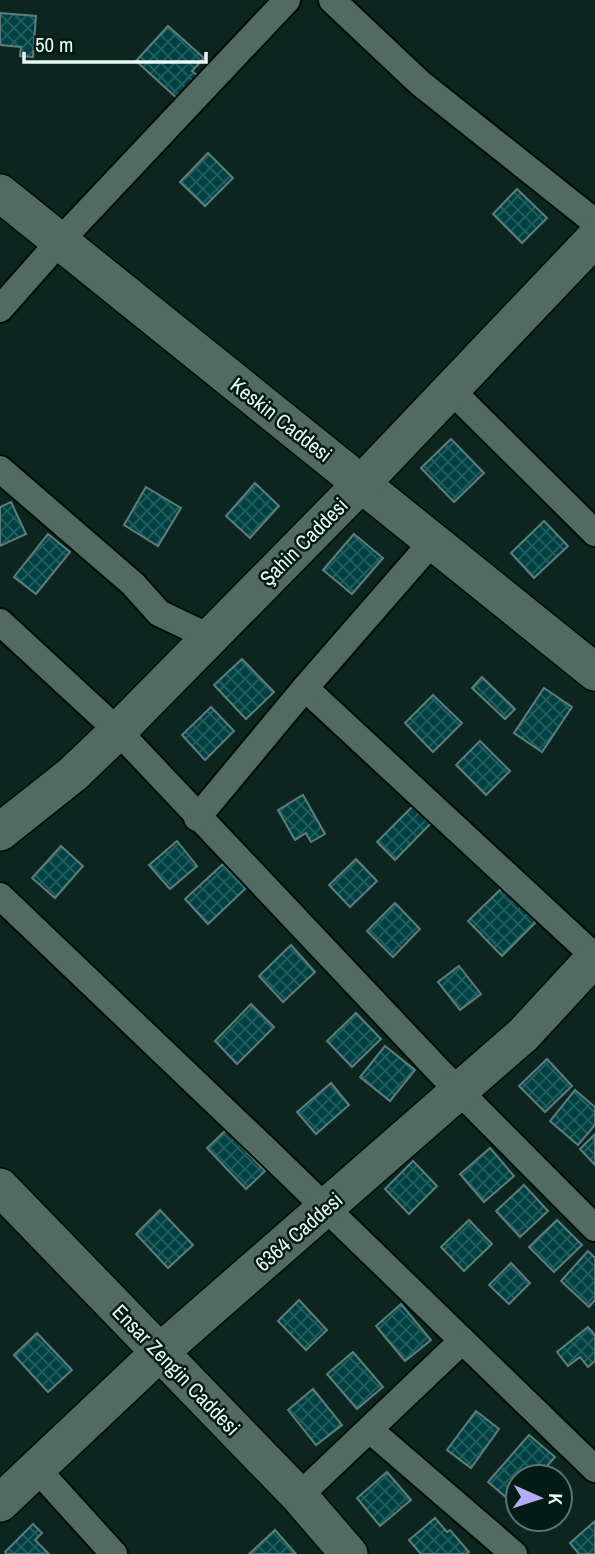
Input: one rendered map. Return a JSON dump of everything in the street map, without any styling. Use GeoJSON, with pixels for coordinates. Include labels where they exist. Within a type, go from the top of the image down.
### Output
{"type":"FeatureCollection","features":[{"type":"Feature","properties":{"kind":"street"},"geometry":{"type":"LineString","coordinates":[[0,309],[60,241],[287,0]]}},
{"type":"Feature","properties":{"kind":"street"},"geometry":{"type":"LineString","coordinates":[[332,0],[420,83],[595,222]]}},
{"type":"Feature","properties":{"kind":"street","name":"Keskin Caddesi"},"geometry":{"type":"LineString","coordinates":[[0,193],[595,672]]}},
{"type":"Feature","properties":{"kind":"street","name":"Şahin Caddesi"},"geometry":{"type":"LineString","coordinates":[[0,832],[73,774],[118,731],[362,484],[595,238]]}},
{"type":"Feature","properties":{"kind":"street"},"geometry":{"type":"LineString","coordinates":[[451,390],[595,533]]}},
{"type":"Feature","properties":{"kind":"street"},"geometry":{"type":"LineString","coordinates":[[0,469],[133,584],[159,613],[209,637]]}},
{"type":"Feature","properties":{"kind":"street"},"geometry":{"type":"LineString","coordinates":[[197,818],[433,541]]}},
{"type":"Feature","properties":{"kind":"street"},"geometry":{"type":"LineString","coordinates":[[0,622],[118,731],[197,818],[459,1091],[595,1228]]}},
{"type":"Feature","properties":{"kind":"street"},"geometry":{"type":"LineString","coordinates":[[305,688],[595,957]]}},
{"type":"Feature","properties":{"kind":"street"},"geometry":{"type":"LineString","coordinates":[[0,896],[595,1469]]}},
{"type":"Feature","properties":{"kind":"street","name":"6364 Caddesi"},"geometry":{"type":"LineString","coordinates":[[0,1503],[159,1353],[524,1034],[595,957]]}},
{"type":"Feature","properties":{"kind":"street","name":"Ensar Zengin Caddesi"},"geometry":{"type":"LineString","coordinates":[[0,1187],[299,1496],[349,1554]]}},
{"type":"Feature","properties":{"kind":"street"},"geometry":{"type":"LineString","coordinates":[[299,1496],[462,1341]]}},
{"type":"Feature","properties":{"kind":"street"},"geometry":{"type":"LineString","coordinates":[[370,1430],[514,1554]]}},
{"type":"Feature","properties":{"kind":"street"},"geometry":{"type":"LineString","coordinates":[[37,1469],[114,1554]]}},
{"type":"Feature","properties":{"kind":"building"},"geometry":{"type":"Polygon","coordinates":[[[0,13],[36,16],[33,57],[20,56],[21,47],[0,45],[0,13]]]}},
{"type":"Feature","properties":{"kind":"building"},"geometry":{"type":"Polygon","coordinates":[[[168,26],[204,58],[192,71],[199,77],[179,100],[136,61],[168,26]]]}},
{"type":"Feature","properties":{"kind":"building"},"geometry":{"type":"Polygon","coordinates":[[[208,153],[233,178],[205,206],[180,182],[208,153]]]}},
{"type":"Feature","properties":{"kind":"building"},"geometry":{"type":"Polygon","coordinates":[[[517,189],[547,218],[522,243],[493,214],[517,189]]]}},
{"type":"Feature","properties":{"kind":"building"},"geometry":{"type":"Polygon","coordinates":[[[451,439],[484,473],[454,502],[421,468],[451,439]]]}},
{"type":"Feature","properties":{"kind":"building"},"geometry":{"type":"Polygon","coordinates":[[[255,483],[279,506],[250,538],[226,516],[255,483]]]}},
{"type":"Feature","properties":{"kind":"building"},"geometry":{"type":"Polygon","coordinates":[[[146,487],[181,508],[158,546],[124,525],[146,487]]]}},
{"type":"Feature","properties":{"kind":"building"},"geometry":{"type":"Polygon","coordinates":[[[11,502],[26,534],[0,546],[0,507],[11,502]]]}},
{"type":"Feature","properties":{"kind":"building"},"geometry":{"type":"Polygon","coordinates":[[[544,521],[568,546],[534,578],[511,553],[544,521]]]}},
{"type":"Feature","properties":{"kind":"building"},"geometry":{"type":"Polygon","coordinates":[[[48,534],[70,552],[36,594],[14,577],[48,534]]]}},
{"type":"Feature","properties":{"kind":"building"},"geometry":{"type":"Polygon","coordinates":[[[354,534],[383,558],[352,594],[323,570],[354,534]]]}},
{"type":"Feature","properties":{"kind":"building"},"geometry":{"type":"Polygon","coordinates":[[[242,659],[274,692],[246,719],[214,685],[242,659]]]}},
{"type":"Feature","properties":{"kind":"building"},"geometry":{"type":"Polygon","coordinates":[[[482,677],[515,709],[505,719],[472,688],[482,677]]]}},
{"type":"Feature","properties":{"kind":"building"},"geometry":{"type":"Polygon","coordinates":[[[544,688],[572,707],[542,752],[514,733],[544,688]]]}},
{"type":"Feature","properties":{"kind":"building"},"geometry":{"type":"Polygon","coordinates":[[[433,695],[462,723],[433,752],[405,723],[433,695]]]}},
{"type":"Feature","properties":{"kind":"building"},"geometry":{"type":"Polygon","coordinates":[[[211,707],[234,731],[205,760],[182,735],[211,707]]]}},
{"type":"Feature","properties":{"kind":"building"},"geometry":{"type":"Polygon","coordinates":[[[480,741],[510,771],[486,795],[456,765],[480,741]]]}},
{"type":"Feature","properties":{"kind":"building"},"geometry":{"type":"Polygon","coordinates":[[[303,795],[325,834],[311,842],[306,833],[295,840],[278,810],[303,795]]]}},
{"type":"Feature","properties":{"kind":"building"},"geometry":{"type":"Polygon","coordinates":[[[414,805],[432,822],[395,860],[377,842],[414,805]]]}},
{"type":"Feature","properties":{"kind":"building"},"geometry":{"type":"Polygon","coordinates":[[[177,841],[197,866],[170,889],[149,865],[177,841]]]}},
{"type":"Feature","properties":{"kind":"building"},"geometry":{"type":"Polygon","coordinates":[[[61,846],[83,866],[55,898],[32,878],[61,846]]]}},
{"type":"Feature","properties":{"kind":"building"},"geometry":{"type":"Polygon","coordinates":[[[356,859],[377,881],[350,907],[329,885],[356,859]]]}},
{"type":"Feature","properties":{"kind":"building"},"geometry":{"type":"Polygon","coordinates":[[[223,864],[246,888],[208,924],[185,899],[223,864]]]}},
{"type":"Feature","properties":{"kind":"building"},"geometry":{"type":"Polygon","coordinates":[[[502,888],[536,922],[502,956],[468,921],[502,888]]]}},
{"type":"Feature","properties":{"kind":"building"},"geometry":{"type":"Polygon","coordinates":[[[395,903],[420,929],[393,957],[367,931],[395,903]]]}},
{"type":"Feature","properties":{"kind":"building"},"geometry":{"type":"Polygon","coordinates":[[[291,945],[315,972],[283,1002],[259,976],[291,945]]]}},
{"type":"Feature","properties":{"kind":"building"},"geometry":{"type":"Polygon","coordinates":[[[459,966],[481,994],[460,1010],[438,982],[459,966]]]}},
{"type":"Feature","properties":{"kind":"building"},"geometry":{"type":"Polygon","coordinates":[[[251,1004],[274,1027],[237,1064],[215,1041],[251,1004]]]}},
{"type":"Feature","properties":{"kind":"building"},"geometry":{"type":"Polygon","coordinates":[[[356,1013],[381,1039],[352,1067],[327,1041],[356,1013]]]}},
{"type":"Feature","properties":{"kind":"building"},"geometry":{"type":"Polygon","coordinates":[[[385,1046],[415,1070],[390,1101],[360,1077],[385,1046]]]}},
{"type":"Feature","properties":{"kind":"building"},"geometry":{"type":"Polygon","coordinates":[[[547,1059],[572,1086],[545,1112],[519,1086],[547,1059]]]}},
{"type":"Feature","properties":{"kind":"building"},"geometry":{"type":"Polygon","coordinates":[[[331,1083],[349,1105],[316,1134],[297,1112],[331,1083]]]}},
{"type":"Feature","properties":{"kind":"building"},"geometry":{"type":"Polygon","coordinates":[[[575,1090],[595,1107],[595,1125],[578,1145],[550,1121],[575,1090]]]}},
{"type":"Feature","properties":{"kind":"building"},"geometry":{"type":"Polygon","coordinates":[[[226,1130],[265,1171],[246,1189],[207,1148],[226,1130]]]}},
{"type":"Feature","properties":{"kind":"building"},"geometry":{"type":"Polygon","coordinates":[[[595,1134],[595,1165],[580,1149],[595,1134]]]}},
{"type":"Feature","properties":{"kind":"building"},"geometry":{"type":"Polygon","coordinates":[[[490,1148],[514,1176],[484,1202],[460,1174],[490,1148]]]}},
{"type":"Feature","properties":{"kind":"building"},"geometry":{"type":"Polygon","coordinates":[[[413,1161],[437,1186],[409,1214],[385,1189],[413,1161]]]}},
{"type":"Feature","properties":{"kind":"building"},"geometry":{"type":"Polygon","coordinates":[[[524,1185],[548,1211],[520,1237],[496,1211],[524,1185]]]}},
{"type":"Feature","properties":{"kind":"building"},"geometry":{"type":"Polygon","coordinates":[[[160,1210],[193,1245],[168,1268],[136,1234],[160,1210]]]}},
{"type":"Feature","properties":{"kind":"building"},"geometry":{"type":"Polygon","coordinates":[[[469,1220],[492,1244],[464,1271],[441,1247],[469,1220]]]}},
{"type":"Feature","properties":{"kind":"building"},"geometry":{"type":"Polygon","coordinates":[[[557,1220],[582,1245],[554,1272],[529,1247],[557,1220]]]}},
{"type":"Feature","properties":{"kind":"building"},"geometry":{"type":"Polygon","coordinates":[[[588,1251],[595,1258],[595,1300],[589,1307],[561,1281],[588,1251]]]}},
{"type":"Feature","properties":{"kind":"building"},"geometry":{"type":"Polygon","coordinates":[[[511,1263],[530,1283],[509,1304],[489,1285],[511,1263]]]}},
{"type":"Feature","properties":{"kind":"building"},"geometry":{"type":"Polygon","coordinates":[[[299,1300],[327,1330],[306,1350],[278,1321],[299,1300]]]}},
{"type":"Feature","properties":{"kind":"building"},"geometry":{"type":"Polygon","coordinates":[[[401,1304],[431,1340],[405,1361],[376,1326],[401,1304]]]}},
{"type":"Feature","properties":{"kind":"building"},"geometry":{"type":"Polygon","coordinates":[[[588,1327],[595,1335],[595,1361],[588,1367],[580,1357],[568,1366],[557,1352],[588,1327]]]}},
{"type":"Feature","properties":{"kind":"building"},"geometry":{"type":"Polygon","coordinates":[[[37,1333],[72,1370],[48,1392],[14,1355],[37,1333]]]}},
{"type":"Feature","properties":{"kind":"building"},"geometry":{"type":"Polygon","coordinates":[[[353,1352],[383,1387],[357,1409],[327,1374],[353,1352]]]}},
{"type":"Feature","properties":{"kind":"building"},"geometry":{"type":"Polygon","coordinates":[[[313,1389],[342,1425],[316,1445],[288,1410],[313,1389]]]}},
{"type":"Feature","properties":{"kind":"building"},"geometry":{"type":"Polygon","coordinates":[[[476,1411],[499,1429],[471,1468],[447,1450],[476,1411]]]}},
{"type":"Feature","properties":{"kind":"building"},"geometry":{"type":"Polygon","coordinates":[[[529,1435],[555,1457],[550,1463],[505,1463],[529,1435]]]}},
{"type":"Feature","properties":{"kind":"building"},"geometry":{"type":"Polygon","coordinates":[[[504,1464],[504,1496],[488,1482],[504,1464]]]}},
{"type":"Feature","properties":{"kind":"building"},"geometry":{"type":"Polygon","coordinates":[[[387,1472],[411,1500],[380,1526],[357,1498],[387,1472]]]}},
{"type":"Feature","properties":{"kind":"building"},"geometry":{"type":"Polygon","coordinates":[[[435,1518],[447,1532],[450,1530],[469,1552],[421,1554],[409,1540],[435,1518]]]}},
{"type":"Feature","properties":{"kind":"building"},"geometry":{"type":"Polygon","coordinates":[[[595,1521],[595,1554],[579,1554],[570,1543],[595,1521]]]}},
{"type":"Feature","properties":{"kind":"building"},"geometry":{"type":"Polygon","coordinates":[[[33,1524],[42,1533],[35,1540],[49,1554],[6,1554],[5,1552],[33,1524]]]}},
{"type":"Feature","properties":{"kind":"building"},"geometry":{"type":"Polygon","coordinates":[[[275,1530],[296,1554],[249,1554],[275,1530]]]}}]}
